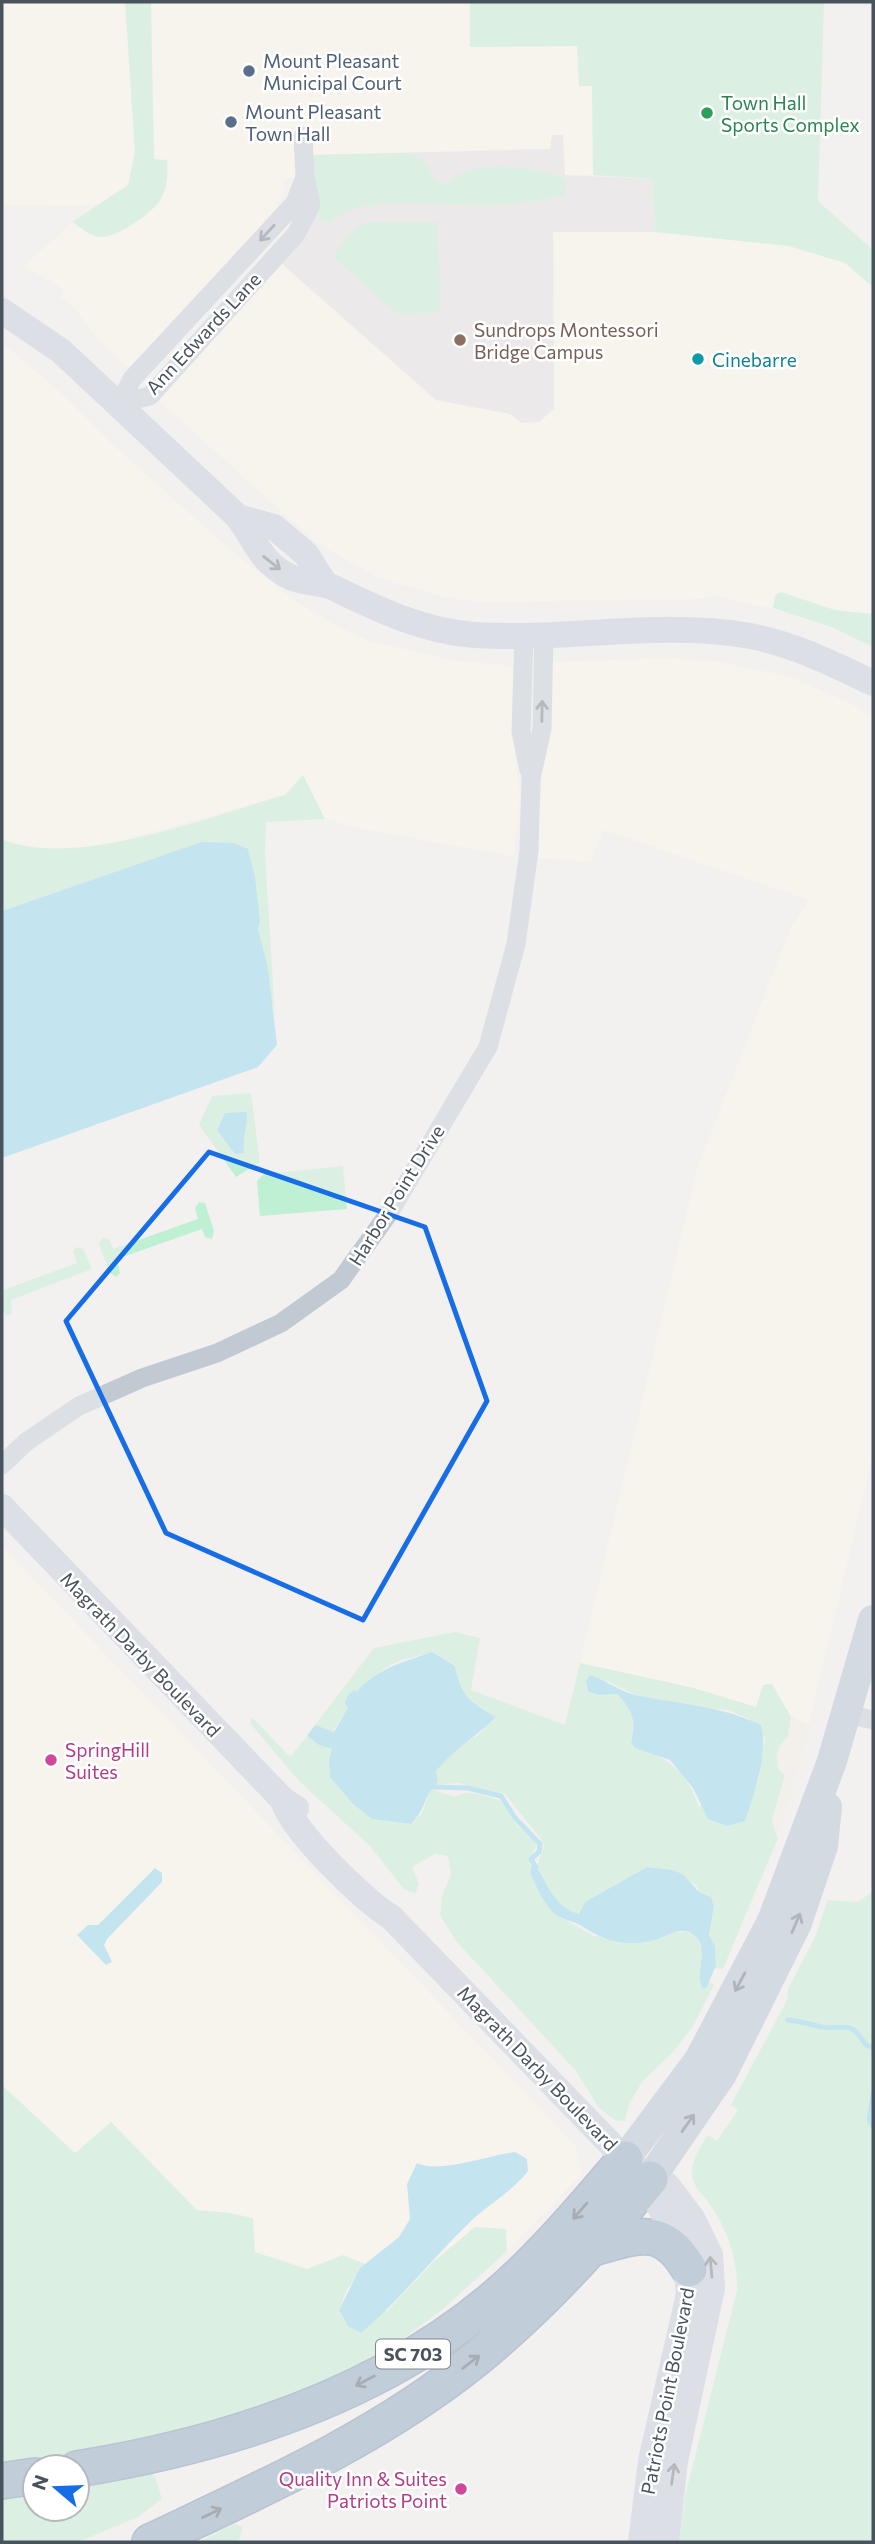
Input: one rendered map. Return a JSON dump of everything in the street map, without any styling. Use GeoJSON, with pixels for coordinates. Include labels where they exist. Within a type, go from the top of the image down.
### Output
{"type":"FeatureCollection","features":[{"type":"Feature","properties":{"kind":"highway","name":"SC 703"},"geometry":{"type":"LineString","coordinates":[[150,2542],[345,2445],[425,2395],[476,2359],[593,2248],[638,2169]]}},
{"type":"Feature","properties":{"kind":"highway","name":"SC 703"},"geometry":{"type":"LineString","coordinates":[[91,2467],[144,2458],[272,2424],[337,2395],[406,2359],[457,2326],[638,2169]]}},
{"type":"Feature","properties":{"kind":"highway"},"geometry":{"type":"LineString","coordinates":[[593,2248],[637,2237],[651,2237],[678,2249],[690,2269]]}},
{"type":"Feature","properties":{"kind":"highway"},"geometry":{"type":"LineString","coordinates":[[2,2481],[21,2478]]}},
{"type":"Feature","properties":{"kind":"main road","name":"SC 703"},"geometry":{"type":"LineString","coordinates":[[638,2169],[772,1921],[832,1761],[860,1717],[873,1620]]}},
{"type":"Feature","properties":{"kind":"street","name":"Ann Edwards Lane"},"geometry":{"type":"LineString","coordinates":[[120,403],[150,396],[296,234],[311,205],[305,177],[303,136]]}},
{"type":"Feature","properties":{"kind":"street"},"geometry":{"type":"LineString","coordinates":[[2,311],[61,351],[120,403],[238,517],[253,537],[257,552],[289,577],[325,584],[394,617],[423,626],[473,635],[674,629],[751,636],[799,648],[873,683]]}},
{"type":"Feature","properties":{"kind":"street","name":"Harbor Point Drive"},"geometry":{"type":"LineString","coordinates":[[2,1465],[26,1442],[79,1406],[142,1378],[217,1353],[281,1324],[341,1280],[389,1213],[488,1047],[516,944],[529,851],[531,778],[521,732],[534,634]]}},
{"type":"Feature","properties":{"kind":"street","name":"Magrath Darby Boulevard"},"geometry":{"type":"LineString","coordinates":[[2,1507],[283,1800],[295,1808],[384,1904],[391,1917],[638,2169]]}},
{"type":"Feature","properties":{"kind":"street","name":"Patriots Point Boulevard"},"geometry":{"type":"LineString","coordinates":[[638,2169],[682,2242],[690,2269],[689,2294],[651,2461],[641,2542]]}},
{"type":"Feature","properties":{"kind":"street","name":"Patriots Point Boulevard"},"geometry":{"type":"LineString","coordinates":[[638,2169],[667,2185],[692,2218],[709,2255],[712,2288],[675,2461],[666,2542]]}},
{"type":"Feature","properties":{"kind":"highlighted area"},"geometry":{"type":"Polygon","coordinates":[[[209,1152],[425,1227],[487,1401],[363,1620],[166,1533],[66,1321],[209,1152]]]}},
{"type":"Feature","properties":{"kind":"shaded area"},"geometry":{"type":"Polygon","coordinates":[[[2,2],[125,2],[135,152],[128,185],[97,205],[2,206],[2,2]]]}},
{"type":"Feature","properties":{"kind":"shaded area"},"geometry":{"type":"Polygon","coordinates":[[[151,2],[470,2],[470,46],[577,46],[579,85],[592,85],[593,175],[565,175],[562,135],[551,149],[313,155],[297,177],[285,179],[284,191],[277,209],[133,365],[127,367],[95,336],[73,306],[60,297],[65,290],[24,266],[72,222],[97,238],[154,160],[151,2]]]}},
{"type":"Feature","properties":{"kind":"shaded area","name":"Sundrops Montessori Bridge Campus"},"geometry":{"type":"Polygon","coordinates":[[[552,135],[563,135],[565,175],[652,179],[655,232],[553,232],[554,409],[539,422],[522,423],[510,414],[436,400],[281,263],[313,155],[550,149],[552,135]]]}},
{"type":"Feature","properties":{"kind":"shaded area"},"geometry":{"type":"Polygon","coordinates":[[[553,231],[655,232],[789,246],[845,263],[873,287],[873,647],[796,614],[715,596],[703,599],[478,602],[447,598],[376,577],[317,543],[160,402],[161,394],[281,263],[436,400],[511,414],[554,409],[553,231]]]}},
{"type":"Feature","properties":{"kind":"shaded area"},"geometry":{"type":"Polygon","coordinates":[[[2,343],[60,392],[114,446],[231,550],[298,603],[341,628],[373,642],[459,661],[516,666],[519,670],[515,757],[520,795],[514,857],[357,828],[325,819],[303,775],[285,795],[103,846],[40,849],[2,840],[2,343]]]}},
{"type":"Feature","properties":{"kind":"shaded area"},"geometry":{"type":"Polygon","coordinates":[[[666,658],[715,661],[788,676],[848,702],[873,717],[873,1455],[809,1724],[791,1717],[763,1685],[756,1708],[694,1688],[580,1663],[697,1169],[791,927],[809,900],[603,830],[591,862],[535,858],[553,662],[666,658]]]}},
{"type":"Feature","properties":{"kind":"shaded area"},"geometry":{"type":"Polygon","coordinates":[[[2,1546],[576,2146],[582,2174],[507,2251],[351,2369],[111,2122],[66,2162],[2,2095],[2,1546]]]}},
{"type":"Feature","properties":{"kind":"green space"},"geometry":{"type":"Polygon","coordinates":[[[125,2],[151,2],[154,159],[167,160],[167,178],[162,197],[152,210],[125,229],[97,237],[72,222],[128,185],[135,152],[125,2]]]}},
{"type":"Feature","properties":{"kind":"green space","name":"Town Hall Sports Complex"},"geometry":{"type":"Polygon","coordinates":[[[470,2],[824,2],[818,201],[873,250],[873,287],[845,263],[789,246],[655,232],[652,179],[593,175],[592,86],[579,86],[577,46],[470,47],[470,2]]]}},
{"type":"Feature","properties":{"kind":"green space"},"geometry":{"type":"Polygon","coordinates":[[[408,153],[425,163],[434,180],[447,184],[457,175],[471,170],[504,167],[539,171],[567,179],[564,196],[478,206],[385,204],[345,213],[330,223],[321,222],[317,212],[313,155],[408,153]]]}},
{"type":"Feature","properties":{"kind":"green space"},"geometry":{"type":"Polygon","coordinates":[[[369,222],[437,222],[441,307],[437,312],[398,314],[336,260],[335,254],[346,239],[369,222]]]}},
{"type":"Feature","properties":{"kind":"green space"},"geometry":{"type":"Polygon","coordinates":[[[781,592],[835,610],[873,614],[873,647],[831,627],[773,608],[775,595],[781,592]]]}},
{"type":"Feature","properties":{"kind":"green space"},"geometry":{"type":"Polygon","coordinates":[[[303,775],[325,819],[266,822],[265,854],[275,1017],[258,929],[260,921],[201,842],[2,911],[2,839],[32,847],[66,848],[142,837],[285,795],[303,775]]]}},
{"type":"Feature","properties":{"kind":"green space"},"geometry":{"type":"Polygon","coordinates":[[[251,1093],[260,1162],[236,1177],[199,1125],[212,1096],[251,1093]]]}},
{"type":"Feature","properties":{"kind":"green space"},"geometry":{"type":"Polygon","coordinates":[[[343,1166],[347,1209],[260,1216],[257,1181],[264,1174],[343,1166]]]}},
{"type":"Feature","properties":{"kind":"green space"},"geometry":{"type":"Polygon","coordinates":[[[199,1202],[205,1203],[214,1231],[212,1239],[205,1237],[202,1229],[117,1259],[120,1273],[116,1277],[110,1273],[99,1244],[102,1238],[109,1239],[113,1249],[198,1219],[195,1208],[199,1202]]]}},
{"type":"Feature","properties":{"kind":"green space"},"geometry":{"type":"Polygon","coordinates":[[[77,1247],[83,1249],[92,1269],[11,1300],[12,1313],[6,1316],[2,1307],[2,1285],[3,1290],[77,1263],[73,1251],[77,1247]]]}},
{"type":"Feature","properties":{"kind":"green space"},"geometry":{"type":"Polygon","coordinates":[[[455,1632],[480,1638],[471,1690],[565,1725],[580,1663],[694,1688],[756,1707],[763,1685],[772,1684],[791,1717],[785,1775],[772,1820],[778,1838],[723,1969],[715,1968],[715,1946],[709,1935],[714,1906],[711,1897],[699,1892],[696,1885],[673,1870],[647,1867],[585,1902],[579,1914],[570,1911],[553,1895],[537,1866],[544,1846],[541,1839],[505,1794],[458,1783],[435,1785],[436,1771],[455,1749],[478,1735],[496,1717],[468,1697],[460,1684],[455,1666],[432,1652],[399,1661],[374,1676],[352,1702],[333,1732],[315,1725],[374,1648],[455,1632]],[[605,1680],[629,1707],[633,1721],[631,1742],[673,1766],[688,1783],[699,1807],[758,1783],[765,1738],[749,1719],[728,1710],[692,1707],[636,1695],[605,1680]]]}},
{"type":"Feature","properties":{"kind":"green space"},"geometry":{"type":"Polygon","coordinates":[[[252,1717],[290,1757],[307,1736],[319,1745],[332,1749],[372,1819],[411,1824],[422,1813],[431,1789],[455,1797],[471,1793],[501,1801],[516,1824],[537,1844],[529,1860],[532,1865],[530,1873],[557,1915],[594,1936],[652,1941],[673,1932],[687,1932],[697,1938],[703,1952],[700,1969],[707,1987],[710,1982],[714,1985],[693,2026],[674,2051],[642,2082],[629,2104],[625,2121],[615,2120],[599,2108],[576,2071],[456,1941],[440,1915],[442,1896],[451,1874],[448,1856],[435,1854],[412,1867],[419,1884],[415,1894],[403,1888],[370,1846],[298,1780],[250,1723],[252,1717]]]}},
{"type":"Feature","properties":{"kind":"green space"},"geometry":{"type":"Polygon","coordinates":[[[873,1891],[873,2542],[679,2542],[685,2496],[737,2291],[736,2267],[730,2245],[715,2213],[694,2183],[693,2164],[708,2135],[717,2141],[738,2110],[731,2105],[787,2000],[788,1989],[815,1937],[828,1900],[858,1902],[873,1891]]]}},
{"type":"Feature","properties":{"kind":"green space"},"geometry":{"type":"Polygon","coordinates":[[[2,2085],[75,2153],[111,2122],[197,2210],[253,2218],[255,2252],[307,2269],[343,2255],[365,2264],[347,2290],[339,2310],[387,2311],[433,2262],[475,2227],[506,2229],[507,2251],[444,2308],[351,2379],[231,2423],[125,2441],[155,2476],[162,2499],[138,2517],[78,2542],[2,2542],[2,2085]]]}},
{"type":"Feature","properties":{"kind":"green space"},"geometry":{"type":"Polygon","coordinates":[[[234,2524],[243,2527],[238,2542],[199,2542],[234,2524]]]}},
{"type":"Feature","properties":{"kind":"sand"},"geometry":{"type":"Polygon","coordinates":[[[791,1717],[810,1727],[778,1838],[772,1821],[785,1775],[778,1769],[777,1755],[779,1747],[788,1737],[791,1717]]]}},
{"type":"Feature","properties":{"kind":"water"},"geometry":{"type":"Polygon","coordinates":[[[201,842],[234,843],[248,849],[255,877],[260,921],[258,929],[268,968],[277,1045],[258,1067],[2,1158],[2,911],[201,842]]]}},
{"type":"Feature","properties":{"kind":"water"},"geometry":{"type":"Polygon","coordinates":[[[247,1112],[244,1153],[235,1154],[217,1130],[225,1113],[247,1112]]]}},
{"type":"Feature","properties":{"kind":"water"},"geometry":{"type":"Polygon","coordinates":[[[432,1652],[455,1666],[460,1685],[468,1697],[496,1717],[436,1771],[438,1782],[411,1824],[372,1819],[353,1804],[330,1777],[329,1759],[332,1749],[319,1745],[307,1736],[315,1725],[334,1732],[348,1707],[345,1703],[348,1695],[354,1690],[356,1692],[391,1667],[432,1652]]]}},
{"type":"Feature","properties":{"kind":"water"},"geometry":{"type":"Polygon","coordinates":[[[590,1675],[635,1695],[716,1710],[761,1725],[762,1760],[745,1821],[727,1826],[708,1819],[693,1788],[670,1760],[635,1748],[631,1742],[632,1716],[617,1694],[598,1695],[588,1691],[586,1681],[590,1675]]]}},
{"type":"Feature","properties":{"kind":"water"},"geometry":{"type":"Polygon","coordinates":[[[533,1861],[557,1899],[579,1914],[585,1902],[647,1867],[673,1870],[684,1875],[699,1892],[711,1897],[714,1906],[709,1935],[715,1946],[716,1965],[707,1987],[703,1989],[700,1983],[702,1949],[696,1937],[679,1931],[651,1941],[622,1943],[597,1935],[551,1910],[530,1873],[533,1861]]]}},
{"type":"Feature","properties":{"kind":"water"},"geometry":{"type":"Polygon","coordinates":[[[155,1868],[162,1873],[162,1882],[107,1939],[104,1945],[112,1962],[106,1965],[77,1935],[88,1925],[98,1925],[155,1868]]]}},
{"type":"Feature","properties":{"kind":"water"},"geometry":{"type":"Polygon","coordinates":[[[515,2152],[527,2159],[528,2171],[522,2179],[468,2224],[361,2333],[348,2326],[339,2310],[360,2268],[399,2237],[410,2219],[407,2184],[417,2163],[426,2166],[450,2165],[515,2152]]]}},
{"type":"Feature","properties":{"kind":"waterway"},"geometry":{"type":"LineString","coordinates":[[431,1787],[468,1788],[501,1796],[515,1818],[540,1844],[539,1852],[531,1859],[536,1867]]}},
{"type":"Feature","properties":{"kind":"waterway"},"geometry":{"type":"LineString","coordinates":[[788,2020],[822,2027],[847,2027],[856,2032],[866,2045],[873,2047]]}},
{"type":"Feature","properties":{"kind":"waterway"},"geometry":{"type":"LineString","coordinates":[[873,2095],[869,2119],[873,2127]]}},
{"type":"Feature","properties":{"kind":"place","name":"Mount Pleasant Municipal Court"},"geometry":{"type":"Point","coordinates":[249,71]}},
{"type":"Feature","properties":{"kind":"place","name":"Town Hall Sports Complex"},"geometry":{"type":"Point","coordinates":[707,113]}},
{"type":"Feature","properties":{"kind":"place","name":"Mount Pleasant Town Hall"},"geometry":{"type":"Point","coordinates":[231,122]}},
{"type":"Feature","properties":{"kind":"place","name":"Sundrops Montessori Bridge Campus"},"geometry":{"type":"Point","coordinates":[460,340]}},
{"type":"Feature","properties":{"kind":"place","name":"Cinebarre"},"geometry":{"type":"Point","coordinates":[698,359]}},
{"type":"Feature","properties":{"kind":"place","name":"SpringHill Suites"},"geometry":{"type":"Point","coordinates":[51,1760]}},
{"type":"Feature","properties":{"kind":"place","name":"Quality Inn & Suites Patriots Point"},"geometry":{"type":"Point","coordinates":[461,2489]}}]}
